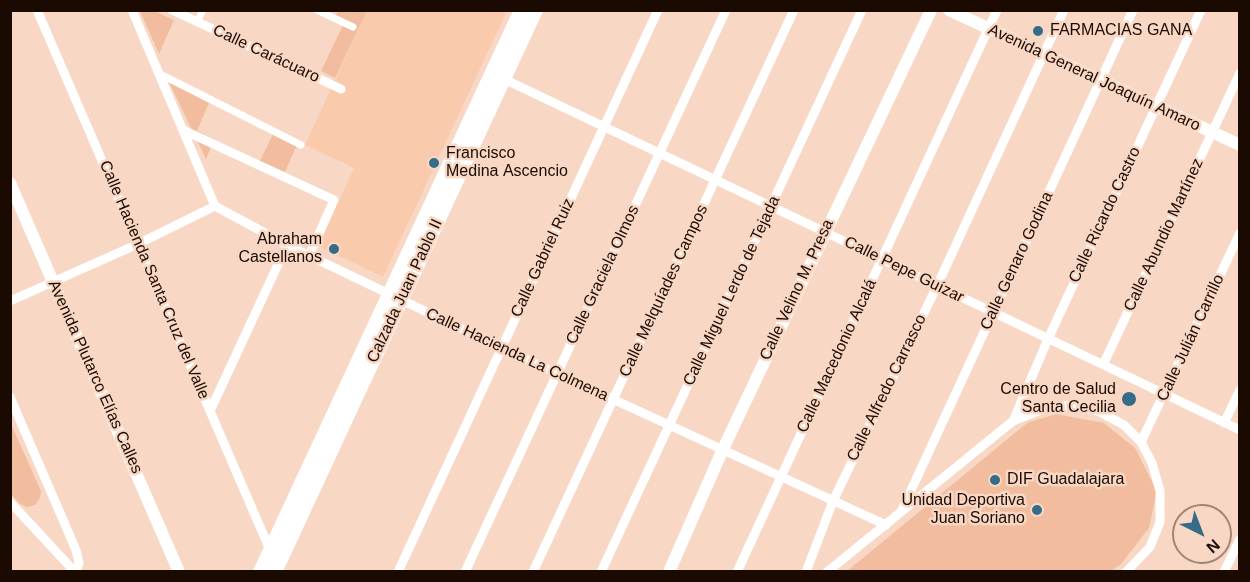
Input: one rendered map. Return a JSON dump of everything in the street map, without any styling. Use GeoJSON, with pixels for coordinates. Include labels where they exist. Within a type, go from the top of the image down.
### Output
{"type":"FeatureCollection","features":[{"type":"Feature","properties":{"kind":"main road","name":"Calzada Juan Pablo II"},"geometry":{"type":"LineString","coordinates":[[274,572],[521,10]]}},
{"type":"Feature","properties":{"kind":"main road","name":"Calzada Juan Pablo II"},"geometry":{"type":"LineString","coordinates":[[260,572],[536,10]]}},
{"type":"Feature","properties":{"kind":"street","name":"Calle Hacienda Santa Cruz del Valle"},"geometry":{"type":"LineString","coordinates":[[37,10],[270,550]]}},
{"type":"Feature","properties":{"kind":"street"},"geometry":{"type":"LineString","coordinates":[[10,301],[215,207],[132,10]]}},
{"type":"Feature","properties":{"kind":"street","name":"Calle Carácuaro"},"geometry":{"type":"LineString","coordinates":[[172,10],[341,89]]}},
{"type":"Feature","properties":{"kind":"street"},"geometry":{"type":"LineString","coordinates":[[197,22],[203,10]]}},
{"type":"Feature","properties":{"kind":"street"},"geometry":{"type":"LineString","coordinates":[[317,10],[353,27]]}},
{"type":"Feature","properties":{"kind":"street","name":"Calle Gabriel Ruiz"},"geometry":{"type":"LineString","coordinates":[[398,572],[658,10]]}},
{"type":"Feature","properties":{"kind":"street","name":"Calle Graciela Olmos"},"geometry":{"type":"LineString","coordinates":[[465,572],[726,10]]}},
{"type":"Feature","properties":{"kind":"street","name":"Calle Melquíades Campos"},"geometry":{"type":"LineString","coordinates":[[533,572],[794,10]]}},
{"type":"Feature","properties":{"kind":"street","name":"Calle Miguel Lerdo de Tejada"},"geometry":{"type":"LineString","coordinates":[[601,572],[862,10]]}},
{"type":"Feature","properties":{"kind":"street","name":"Calle Velino M. Presa"},"geometry":{"type":"LineString","coordinates":[[669,572],[723,449],[931,10]]}},
{"type":"Feature","properties":{"kind":"street","name":"Avenida General Joaquín Amaro"},"geometry":{"type":"LineString","coordinates":[[949,10],[1239,145]]}},
{"type":"Feature","properties":{"kind":"street","name":"Calle Macedonio Alcalá"},"geometry":{"type":"LineString","coordinates":[[737,572],[997,10]]}},
{"type":"Feature","properties":{"kind":"street","name":"Calle Alfredo Carrasco"},"geometry":{"type":"LineString","coordinates":[[806,572],[833,501],[937,285],[1064,10]]}},
{"type":"Feature","properties":{"kind":"street","name":"Calle Genaro Godina"},"geometry":{"type":"LineString","coordinates":[[901,512],[1133,10]]}},
{"type":"Feature","properties":{"kind":"street","name":"Calle Ricardo Castro"},"geometry":{"type":"LineString","coordinates":[[1013,421],[1048,339],[1201,10]]}},
{"type":"Feature","properties":{"kind":"street","name":"Calle Abundio Martínez"},"geometry":{"type":"LineString","coordinates":[[1103,365],[1239,73]]}},
{"type":"Feature","properties":{"kind":"street"},"geometry":{"type":"LineString","coordinates":[[160,74],[301,145]]}},
{"type":"Feature","properties":{"kind":"street","name":"Calle Pepe Guízar"},"geometry":{"type":"LineString","coordinates":[[504,79],[1239,430]]}},
{"type":"Feature","properties":{"kind":"street"},"geometry":{"type":"LineString","coordinates":[[183,130],[334,201],[309,256]]}},
{"type":"Feature","properties":{"kind":"street","name":"Avenida Plutarco Elías Calles"},"geometry":{"type":"LineString","coordinates":[[10,183],[179,572]]}},
{"type":"Feature","properties":{"kind":"street","name":"Calle Hacienda La Colmena"},"geometry":{"type":"LineString","coordinates":[[215,207],[309,256],[502,348],[885,525]]}},
{"type":"Feature","properties":{"kind":"street","name":"Calle Julián Carrillo"},"geometry":{"type":"LineString","coordinates":[[1141,442],[1239,233]]}},
{"type":"Feature","properties":{"kind":"street"},"geometry":{"type":"LineString","coordinates":[[210,411],[287,245]]}},
{"type":"Feature","properties":{"kind":"street"},"geometry":{"type":"LineString","coordinates":[[1224,423],[1239,390]]}},
{"type":"Feature","properties":{"kind":"street"},"geometry":{"type":"LineString","coordinates":[[10,397],[76,550],[79,563],[75,572],[10,502]]}},
{"type":"Feature","properties":{"kind":"street"},"geometry":{"type":"LineString","coordinates":[[827,572],[1013,421],[1038,411],[1070,405],[1089,408],[1124,425],[1141,442],[1152,462],[1160,491],[1160,522],[1150,547],[1126,572]]}},
{"type":"Feature","properties":{"kind":"street"},"geometry":{"type":"LineString","coordinates":[[1224,572],[1239,539]]}},
{"type":"Feature","properties":{"kind":"shaded area"},"geometry":{"type":"Polygon","coordinates":[[[140,11],[154,11],[174,20],[159,54],[140,11]]]}},
{"type":"Feature","properties":{"kind":"shaded area"},"geometry":{"type":"Polygon","coordinates":[[[338,11],[367,11],[335,78],[321,71],[343,25],[333,20],[338,11]]]}},
{"type":"Feature","properties":{"kind":"shaded area"},"geometry":{"type":"Polygon","coordinates":[[[367,11],[507,11],[383,277],[318,246],[354,168],[305,145],[367,11]]]}},
{"type":"Feature","properties":{"kind":"shaded area"},"geometry":{"type":"Polygon","coordinates":[[[169,82],[209,103],[197,131],[214,140],[206,159],[169,82]]]}},
{"type":"Feature","properties":{"kind":"shaded area"},"geometry":{"type":"Polygon","coordinates":[[[273,134],[297,145],[285,172],[260,161],[273,134]]]}},
{"type":"Feature","properties":{"kind":"shaded area","name":"Unidad Deportiva Juan Soriano"},"geometry":{"type":"Polygon","coordinates":[[[1056,414],[1104,423],[1135,448],[1157,491],[1149,528],[1121,564],[1111,571],[846,572],[1027,423],[1056,414]]]}},
{"type":"Feature","properties":{"kind":"shaded area"},"geometry":{"type":"Polygon","coordinates":[[[10,422],[41,491],[40,498],[35,505],[27,507],[20,504],[11,494],[10,422]]]}},
{"type":"Feature","properties":{"kind":"place","name":"FARMACIAS GANA"},"geometry":{"type":"Point","coordinates":[1038,31]}},
{"type":"Feature","properties":{"kind":"place","name":"Francisco Medina Ascencio"},"geometry":{"type":"Point","coordinates":[434,163]}},
{"type":"Feature","properties":{"kind":"place","name":"Abraham Castellanos"},"geometry":{"type":"Point","coordinates":[334,249]}},
{"type":"Feature","properties":{"kind":"place","name":"Centro de Salud Santa Cecilia"},"geometry":{"type":"Point","coordinates":[1129,399]}},
{"type":"Feature","properties":{"kind":"place","name":"DIF Guadalajara"},"geometry":{"type":"Point","coordinates":[995,480]}},
{"type":"Feature","properties":{"kind":"place","name":"Unidad Deportiva Juan Soriano"},"geometry":{"type":"Point","coordinates":[1037,510]}}]}
